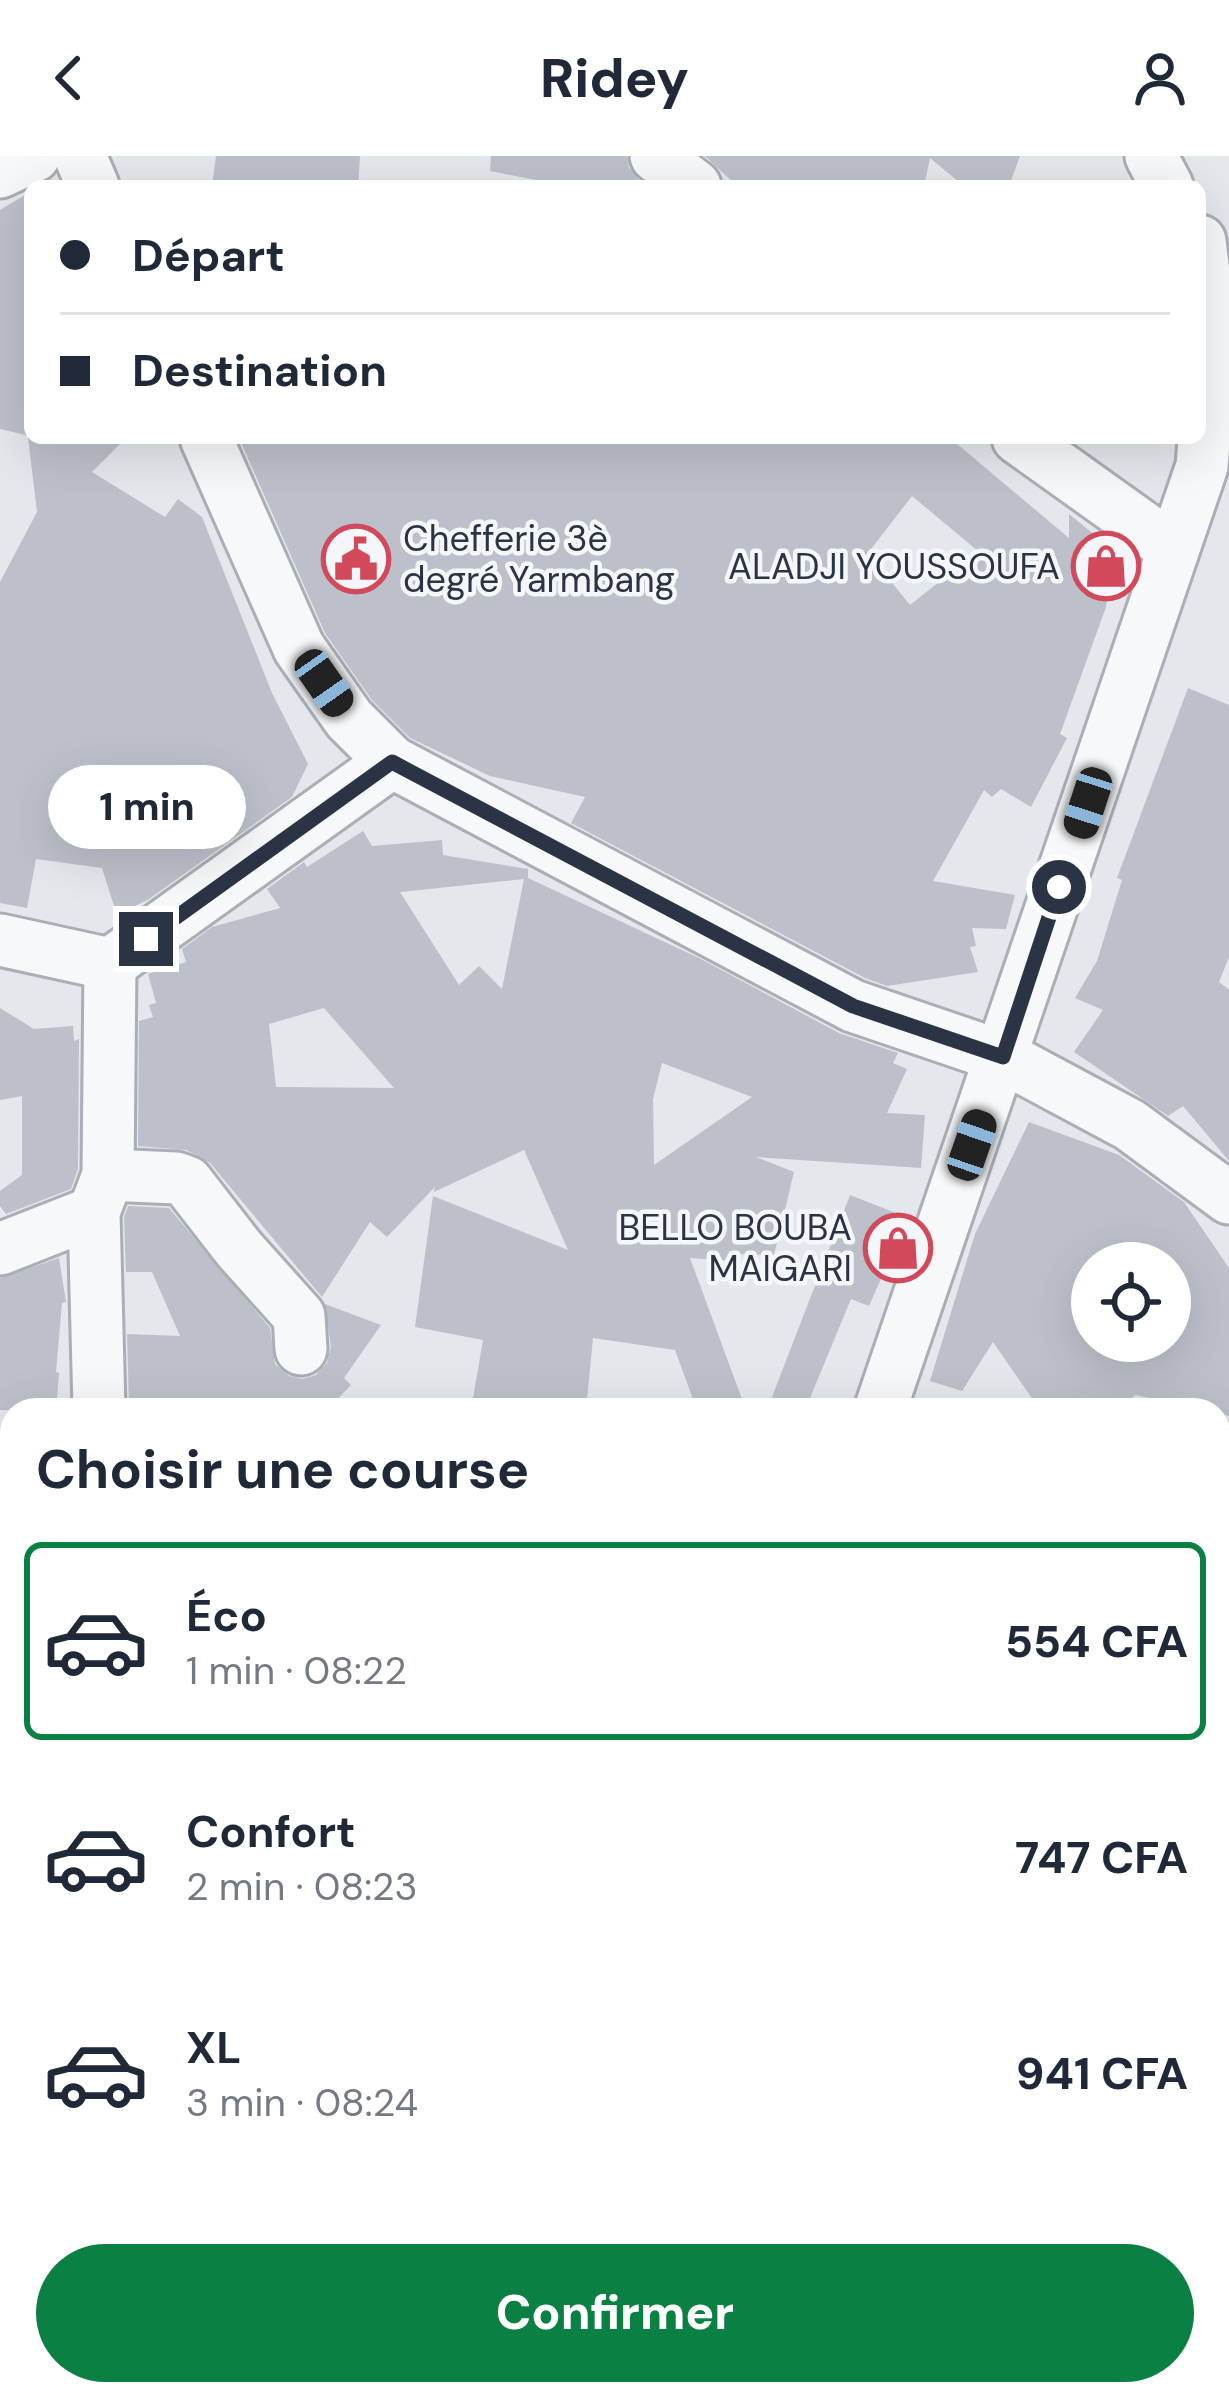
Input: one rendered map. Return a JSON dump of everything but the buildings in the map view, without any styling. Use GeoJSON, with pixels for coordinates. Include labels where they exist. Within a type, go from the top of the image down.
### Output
{"type":"FeatureCollection","features":[{"type":"Feature","properties":{"kind":"street"},"geometry":{"type":"LineString","coordinates":[[0,172],[34,156]]}},
{"type":"Feature","properties":{"kind":"street"},"geometry":{"type":"LineString","coordinates":[[656,156],[686,180]]}},
{"type":"Feature","properties":{"kind":"street"},"geometry":{"type":"LineString","coordinates":[[884,1398],[1218,420],[1206,290]]}},
{"type":"Feature","properties":{"kind":"street"},"geometry":{"type":"LineString","coordinates":[[209,444],[299,648],[349,718],[392,762],[853,1006],[1003,1057],[1130,1125],[1229,1198]]}},
{"type":"Feature","properties":{"kind":"street"},"geometry":{"type":"LineString","coordinates":[[1026,444],[1172,548]]}},
{"type":"Feature","properties":{"kind":"street"},"geometry":{"type":"LineString","coordinates":[[0,940],[110,964],[392,762]]}},
{"type":"Feature","properties":{"kind":"street"},"geometry":{"type":"LineString","coordinates":[[99,1398],[110,964]]}},
{"type":"Feature","properties":{"kind":"street"},"geometry":{"type":"LineString","coordinates":[[0,1249],[101,1194],[176,1178],[187,1182],[299,1316],[301,1349]]}},
{"type":"Feature","properties":{"kind":"place","name":"Chefferie 3è degré Yarmbang"},"geometry":{"type":"Point","coordinates":[356,559]}},
{"type":"Feature","properties":{"kind":"place","name":"ALADJI YOUSSOUFA"},"geometry":{"type":"Point","coordinates":[1106,566]}},
{"type":"Feature","properties":{"kind":"place","name":"BELLO BOUBA MAIGARI"},"geometry":{"type":"Point","coordinates":[898,1248]}},
{"type":"Feature","properties":{"kind":"route"},"geometry":{"type":"LineString","coordinates":[[146,939],[392,762],[853,1006],[1003,1057],[1059,887]]}}]}
